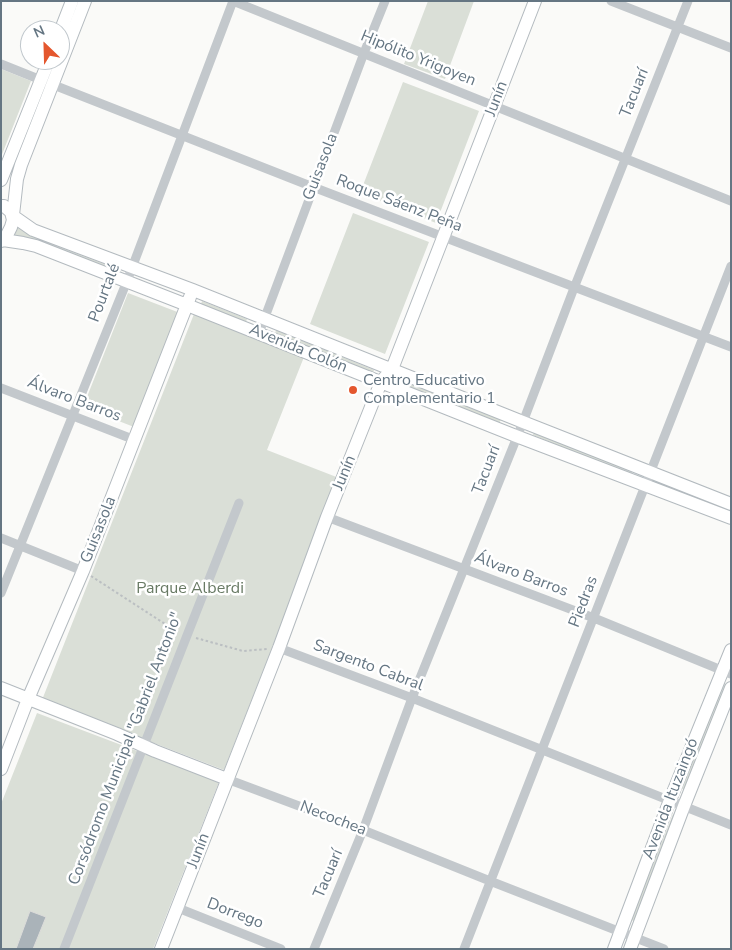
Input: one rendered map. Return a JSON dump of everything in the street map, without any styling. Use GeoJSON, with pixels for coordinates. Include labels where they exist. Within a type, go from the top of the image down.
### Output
{"type":"FeatureCollection","features":[{"type":"Feature","properties":{"kind":"main road"},"geometry":{"type":"LineString","coordinates":[[65,20],[72,1]]}},
{"type":"Feature","properties":{"kind":"main road"},"geometry":{"type":"LineString","coordinates":[[1,180],[86,1]]}},
{"type":"Feature","properties":{"kind":"main road","name":"Junín"},"geometry":{"type":"LineString","coordinates":[[161,949],[279,648],[327,517],[381,382],[392,369],[535,1]]}},
{"type":"Feature","properties":{"kind":"main road"},"geometry":{"type":"LineString","coordinates":[[2,241],[11,227],[17,179],[47,83],[48,70]]}},
{"type":"Feature","properties":{"kind":"main road","name":"Avenida Colón"},"geometry":{"type":"LineString","coordinates":[[1,206],[8,208],[13,216],[33,230],[132,266],[731,504]]}},
{"type":"Feature","properties":{"kind":"main road","name":"Avenida Colón"},"geometry":{"type":"LineString","coordinates":[[2,241],[36,246],[187,304],[516,436],[731,518]]}},
{"type":"Feature","properties":{"kind":"main road","name":"Guisasola"},"geometry":{"type":"LineString","coordinates":[[1,768],[28,699],[83,571],[193,290]]}},
{"type":"Feature","properties":{"kind":"main road","name":"Avenida Ituzaingó"},"geometry":{"type":"LineString","coordinates":[[614,949],[670,800],[727,672],[731,650]]}},
{"type":"Feature","properties":{"kind":"main road","name":"Necochea"},"geometry":{"type":"LineString","coordinates":[[1,688],[227,779]]}},
{"type":"Feature","properties":{"kind":"main road","name":"Avenida Ituzaingó"},"geometry":{"type":"LineString","coordinates":[[632,943],[731,688]]}},
{"type":"Feature","properties":{"kind":"street","name":"Hipólito Yrigoyen"},"geometry":{"type":"LineString","coordinates":[[233,1],[731,201]]}},
{"type":"Feature","properties":{"kind":"street","name":"Pourtalé"},"geometry":{"type":"LineString","coordinates":[[1,593],[132,266],[233,1]]}},
{"type":"Feature","properties":{"kind":"street","name":"Guisasola"},"geometry":{"type":"LineString","coordinates":[[259,333],[385,1]]}},
{"type":"Feature","properties":{"kind":"street"},"geometry":{"type":"LineString","coordinates":[[611,1],[731,48]]}},
{"type":"Feature","properties":{"kind":"street","name":"Tacuarí"},"geometry":{"type":"LineString","coordinates":[[314,949],[363,830],[412,698],[523,422],[688,1]]}},
{"type":"Feature","properties":{"kind":"street","name":"Roque Sáenz Peña"},"geometry":{"type":"LineString","coordinates":[[1,64],[313,188],[731,347]]}},
{"type":"Feature","properties":{"kind":"street","name":"Piedras"},"geometry":{"type":"LineString","coordinates":[[464,949],[731,266]]}},
{"type":"Feature","properties":{"kind":"street","name":"Álvaro Barros"},"geometry":{"type":"LineString","coordinates":[[1,388],[135,440]]}},
{"type":"Feature","properties":{"kind":"street","name":"Corsódromo Municipal \"Gabriel Antonio\""},"geometry":{"type":"LineString","coordinates":[[64,949],[239,504]]}},
{"type":"Feature","properties":{"kind":"street","name":"Álvaro Barros"},"geometry":{"type":"LineString","coordinates":[[327,517],[594,618],[727,672]]}},
{"type":"Feature","properties":{"kind":"street"},"geometry":{"type":"LineString","coordinates":[[1,538],[83,571]]}},
{"type":"Feature","properties":{"kind":"street","name":"Sargento Cabral"},"geometry":{"type":"LineString","coordinates":[[279,648],[412,698],[731,824]]}},
{"type":"Feature","properties":{"kind":"street","name":"Necochea"},"geometry":{"type":"LineString","coordinates":[[227,779],[363,830],[621,932],[632,943],[664,949]]}},
{"type":"Feature","properties":{"kind":"street","name":"Dorrego"},"geometry":{"type":"LineString","coordinates":[[178,908],[281,949]]}},
{"type":"Feature","properties":{"kind":"path"},"geometry":{"type":"LineString","coordinates":[[83,571],[178,633],[243,651],[279,648]]}},
{"type":"Feature","properties":{"kind":"green space"},"geometry":{"type":"Polygon","coordinates":[[[428,1],[474,1],[445,79],[404,64],[428,1]]]}},
{"type":"Feature","properties":{"kind":"green space"},"geometry":{"type":"Polygon","coordinates":[[[1,69],[31,81],[1,157],[1,69]]]}},
{"type":"Feature","properties":{"kind":"green space"},"geometry":{"type":"Polygon","coordinates":[[[403,82],[479,111],[436,223],[360,193],[403,82]]]}},
{"type":"Feature","properties":{"kind":"green space"},"geometry":{"type":"Polygon","coordinates":[[[353,213],[429,242],[385,354],[310,324],[353,213]]]}},
{"type":"Feature","properties":{"kind":"green space"},"geometry":{"type":"Polygon","coordinates":[[[18,225],[31,236],[120,270],[119,273],[32,239],[14,236],[18,225]]]}},
{"type":"Feature","properties":{"kind":"green space"},"geometry":{"type":"Polygon","coordinates":[[[128,293],[180,313],[134,427],[83,407],[128,293]]]}},
{"type":"Feature","properties":{"kind":"green space"},"geometry":{"type":"Polygon","coordinates":[[[202,301],[247,319],[246,322],[201,304],[202,301]]]}},
{"type":"Feature","properties":{"kind":"green space","name":"Parque Alberdi"},"geometry":{"type":"Polygon","coordinates":[[[194,314],[304,357],[267,450],[339,478],[224,770],[42,700],[194,314]]]}},
{"type":"Feature","properties":{"kind":"green space"},"geometry":{"type":"Polygon","coordinates":[[[276,330],[374,370],[373,373],[275,334],[276,330]]]}},
{"type":"Feature","properties":{"kind":"green space"},"geometry":{"type":"Polygon","coordinates":[[[403,381],[501,420],[499,423],[401,384],[403,381]]]}},
{"type":"Feature","properties":{"kind":"green space"},"geometry":{"type":"Polygon","coordinates":[[[534,432],[632,472],[631,475],[533,435],[534,432]]]}},
{"type":"Feature","properties":{"kind":"green space"},"geometry":{"type":"Polygon","coordinates":[[[724,683],[726,684],[684,790],[682,789],[724,683]]]}},
{"type":"Feature","properties":{"kind":"green space"},"geometry":{"type":"Polygon","coordinates":[[[37,713],[219,782],[153,949],[1,949],[1,804],[37,713]]]}},
{"type":"Feature","properties":{"kind":"green space"},"geometry":{"type":"Polygon","coordinates":[[[673,814],[676,815],[634,921],[631,920],[673,814]]]}},
{"type":"Feature","properties":{"kind":"building"},"geometry":{"type":"Polygon","coordinates":[[[30,911],[46,917],[33,949],[16,949],[30,911]]]}},
{"type":"Feature","properties":{"kind":"place","name":"Centro Educativo Complementario 1"},"geometry":{"type":"Point","coordinates":[353,390]}}]}
